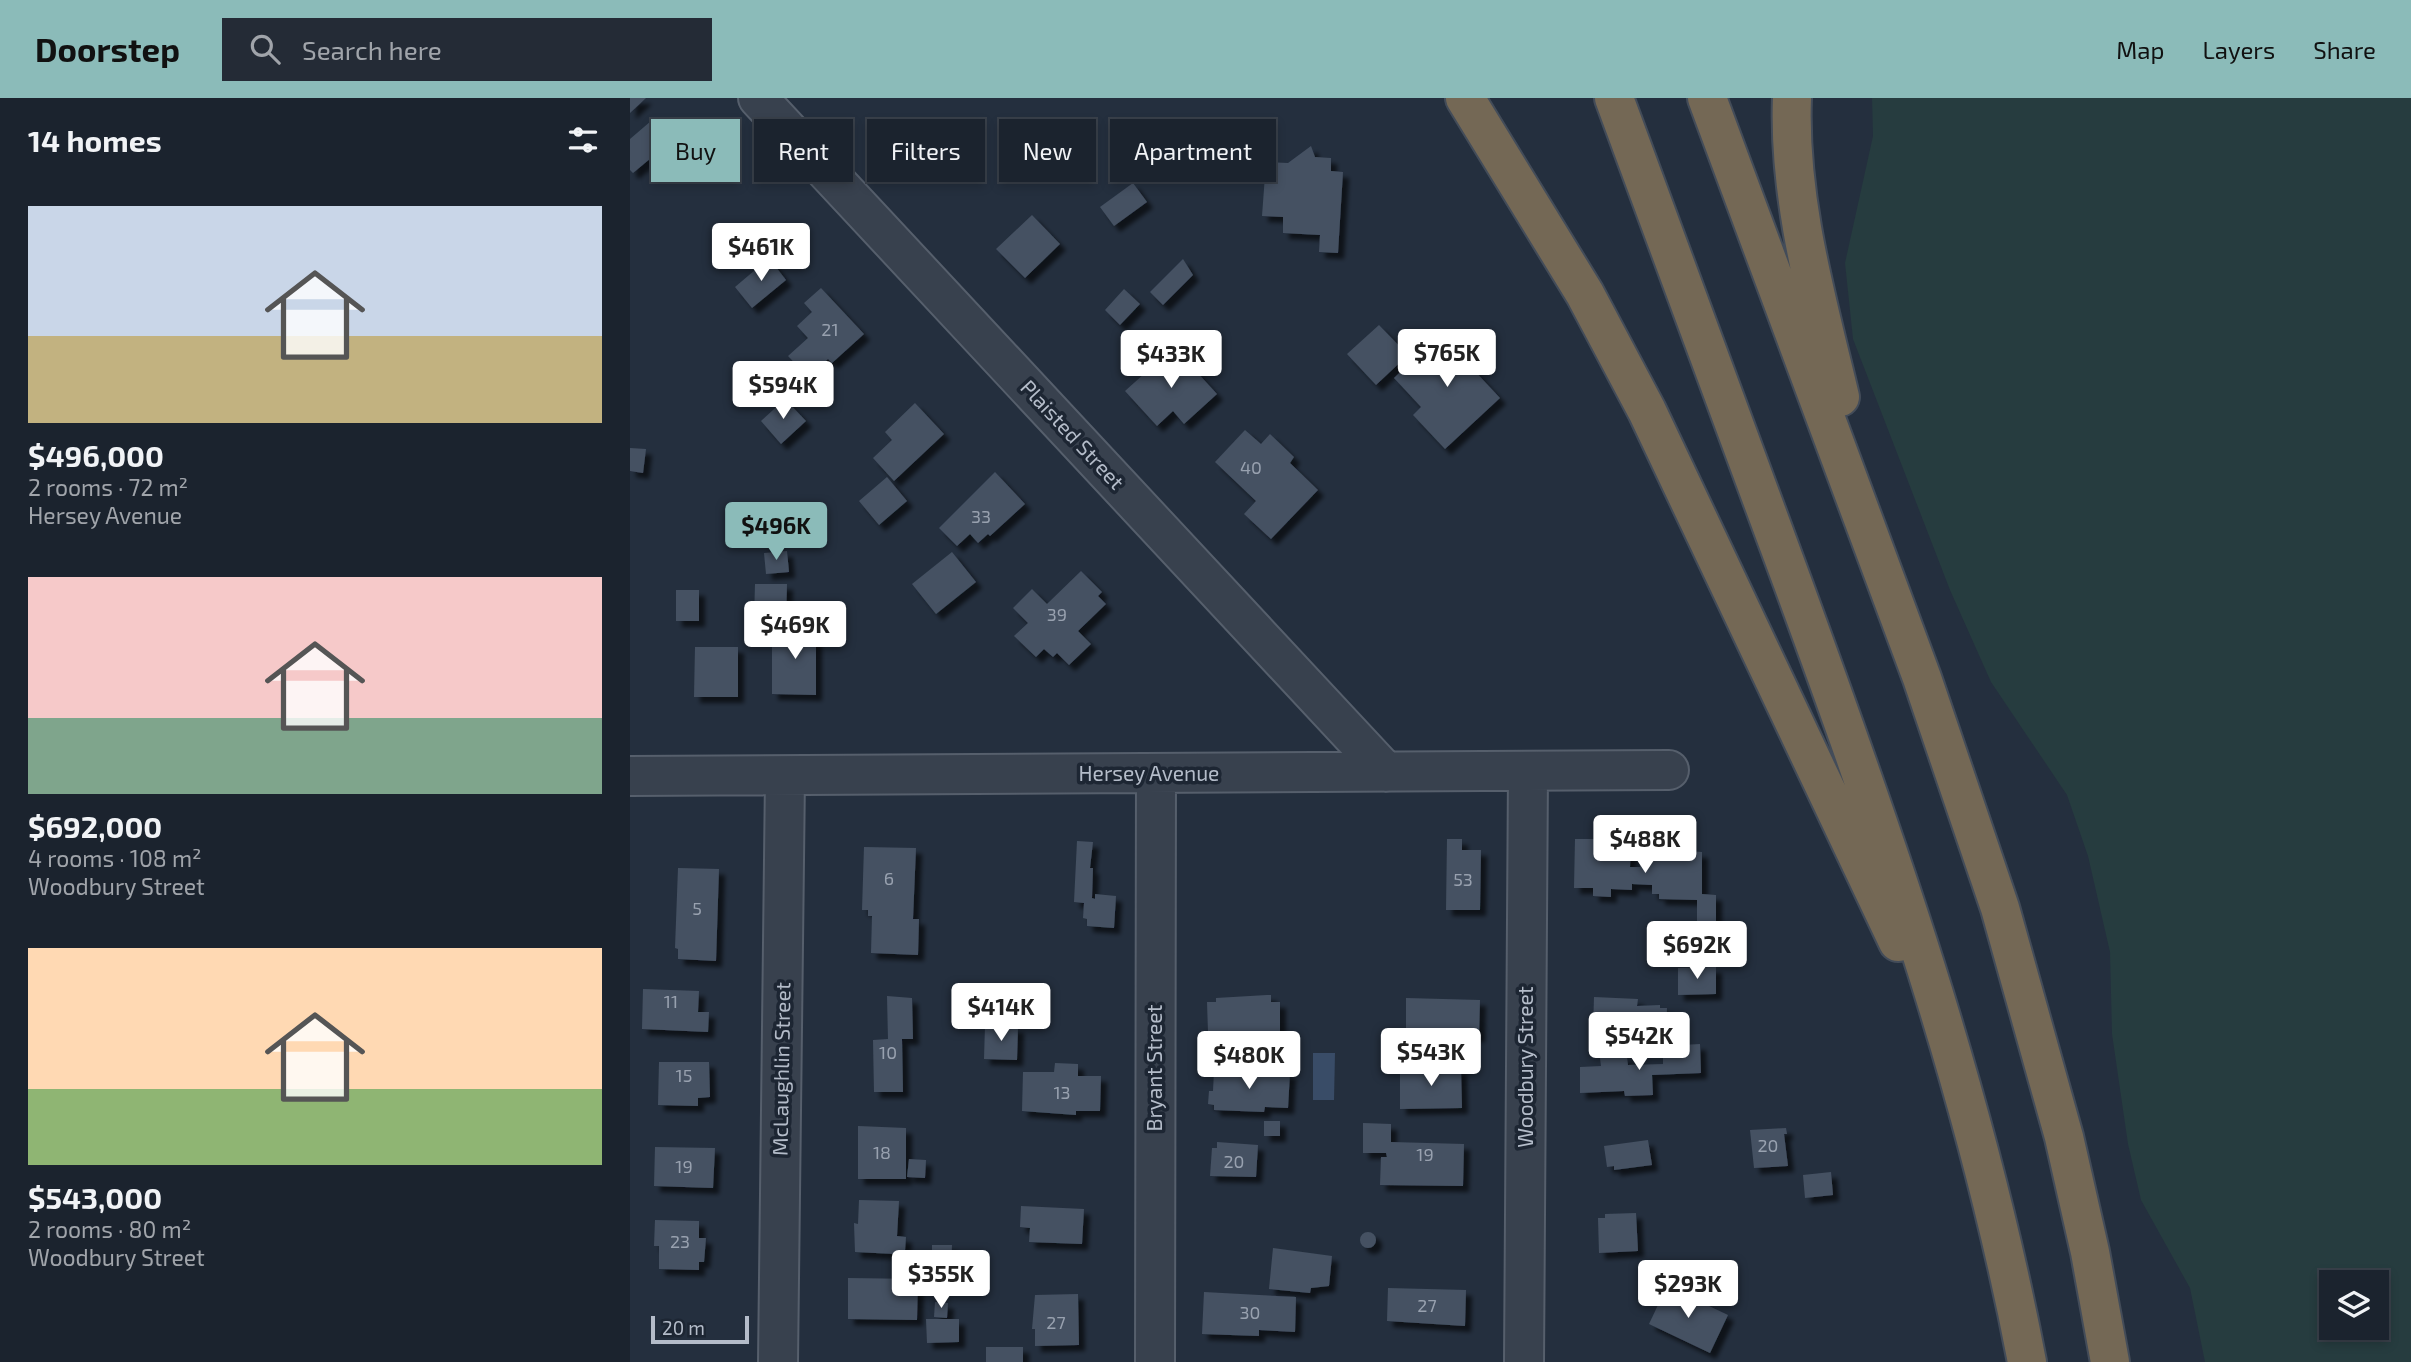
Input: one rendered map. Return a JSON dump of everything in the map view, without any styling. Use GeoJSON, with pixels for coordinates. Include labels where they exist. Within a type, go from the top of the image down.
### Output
{"type":"FeatureCollection","features":[{"type":"Feature","properties":{"kind":"highway"},"geometry":{"type":"LineString","coordinates":[[1465,98],[1579,284],[1647,411],[1959,1072]]}},
{"type":"Feature","properties":{"kind":"highway"},"geometry":{"type":"LineString","coordinates":[[1614,98],[1880,823],[1959,1072],[1991,1192],[2027,1362]]}},
{"type":"Feature","properties":{"kind":"highway"},"geometry":{"type":"LineString","coordinates":[[1707,98],[1882,569],[1962,794],[2034,1021],[2087,1239],[2110,1362]]}},
{"type":"Feature","properties":{"kind":"highway"},"geometry":{"type":"LineString","coordinates":[[1792,98],[1796,180],[1808,257],[1882,569]]}},
{"type":"Feature","properties":{"kind":"street","name":"Plaisted Street"},"geometry":{"type":"LineString","coordinates":[[758,98],[1386,772]]}},
{"type":"Feature","properties":{"kind":"street","name":"Hersey Avenue"},"geometry":{"type":"LineString","coordinates":[[630,775],[1669,770]]}},
{"type":"Feature","properties":{"kind":"street","name":"Woodbury Street"},"geometry":{"type":"LineString","coordinates":[[1524,1362],[1528,772]]}},
{"type":"Feature","properties":{"kind":"street","name":"Bryant Street"},"geometry":{"type":"LineString","coordinates":[[1155,1362],[1156,774]]}},
{"type":"Feature","properties":{"kind":"street","name":"McLaughlin Street"},"geometry":{"type":"LineString","coordinates":[[778,1362],[785,776]]}},
{"type":"Feature","properties":{"kind":"green space"},"geometry":{"type":"Polygon","coordinates":[[[1872,98],[2411,98],[2411,1362],[2205,1362],[2190,1288],[2141,1200],[2128,1144],[2112,1034],[2110,952],[2088,856],[2067,795],[1991,682],[1950,590],[1853,339],[1845,263],[1873,136],[1872,98]]]}},
{"type":"Feature","properties":{"kind":"water"},"geometry":{"type":"Polygon","coordinates":[[[1313,1053],[1335,1053],[1334,1100],[1313,1100],[1313,1053]]]}},
{"type":"Feature","properties":{"kind":"building"},"geometry":{"type":"Polygon","coordinates":[[[630,98],[646,98],[630,113],[630,98]]]}},
{"type":"Feature","properties":{"kind":"building"},"geometry":{"type":"Polygon","coordinates":[[[651,121],[651,158],[633,173],[630,170],[630,139],[651,121]]]}},
{"type":"Feature","properties":{"kind":"building"},"geometry":{"type":"Polygon","coordinates":[[[1311,146],[1315,157],[1331,158],[1331,171],[1343,172],[1338,253],[1319,252],[1320,235],[1283,233],[1283,217],[1262,216],[1265,182],[1276,182],[1276,162],[1288,163],[1311,146]]]}},
{"type":"Feature","properties":{"kind":"building"},"geometry":{"type":"Polygon","coordinates":[[[1133,183],[1147,202],[1114,226],[1100,207],[1133,183]]]}},
{"type":"Feature","properties":{"kind":"building"},"geometry":{"type":"Polygon","coordinates":[[[1032,215],[1060,244],[1025,278],[996,249],[1032,215]]]}},
{"type":"Feature","properties":{"kind":"building"},"geometry":{"type":"Polygon","coordinates":[[[769,258],[786,280],[752,308],[735,287],[769,258]]]}},
{"type":"Feature","properties":{"kind":"building"},"geometry":{"type":"Polygon","coordinates":[[[1183,259],[1193,275],[1163,305],[1150,292],[1183,259]]]}},
{"type":"Feature","properties":{"kind":"building"},"geometry":{"type":"Polygon","coordinates":[[[821,288],[864,334],[832,363],[828,359],[808,377],[788,356],[808,338],[797,326],[812,312],[804,303],[821,288]]]}},
{"type":"Feature","properties":{"kind":"building"},"geometry":{"type":"Polygon","coordinates":[[[1124,289],[1140,304],[1120,325],[1105,310],[1124,289]]]}},
{"type":"Feature","properties":{"kind":"building"},"geometry":{"type":"Polygon","coordinates":[[[1379,325],[1408,355],[1376,385],[1347,354],[1379,325]]]}},
{"type":"Feature","properties":{"kind":"building"},"geometry":{"type":"Polygon","coordinates":[[[1442,332],[1451,342],[1458,338],[1480,361],[1472,368],[1500,398],[1445,449],[1413,415],[1421,407],[1394,378],[1442,332]]]}},
{"type":"Feature","properties":{"kind":"building"},"geometry":{"type":"Polygon","coordinates":[[[1174,347],[1217,394],[1184,424],[1173,411],[1157,426],[1125,391],[1174,347]]]}},
{"type":"Feature","properties":{"kind":"building"},"geometry":{"type":"Polygon","coordinates":[[[785,399],[806,421],[781,444],[761,421],[785,399]]]}},
{"type":"Feature","properties":{"kind":"building"},"geometry":{"type":"Polygon","coordinates":[[[915,403],[944,434],[894,481],[873,458],[892,440],[885,432],[915,403]]]}},
{"type":"Feature","properties":{"kind":"building"},"geometry":{"type":"Polygon","coordinates":[[[1245,430],[1261,444],[1270,434],[1294,457],[1290,463],[1318,490],[1271,539],[1244,514],[1256,501],[1215,462],[1245,430]]]}},
{"type":"Feature","properties":{"kind":"building"},"geometry":{"type":"Polygon","coordinates":[[[630,448],[646,449],[643,473],[630,471],[630,448]]]}},
{"type":"Feature","properties":{"kind":"building"},"geometry":{"type":"Polygon","coordinates":[[[995,472],[1025,504],[990,536],[988,534],[978,543],[970,534],[957,546],[939,528],[995,472]]]}},
{"type":"Feature","properties":{"kind":"building"},"geometry":{"type":"Polygon","coordinates":[[[887,477],[907,501],[879,525],[859,501],[887,477]]]}},
{"type":"Feature","properties":{"kind":"building"},"geometry":{"type":"Polygon","coordinates":[[[787,551],[789,572],[766,574],[764,553],[787,551]]]}},
{"type":"Feature","properties":{"kind":"building"},"geometry":{"type":"Polygon","coordinates":[[[952,552],[976,582],[936,614],[912,584],[952,552]]]}},
{"type":"Feature","properties":{"kind":"building"},"geometry":{"type":"Polygon","coordinates":[[[1081,571],[1102,592],[1098,596],[1106,604],[1078,631],[1091,644],[1069,665],[1057,653],[1053,657],[1044,649],[1036,657],[1014,636],[1028,623],[1013,608],[1032,589],[1047,604],[1081,571]]]}},
{"type":"Feature","properties":{"kind":"building"},"geometry":{"type":"Polygon","coordinates":[[[755,584],[787,584],[786,620],[754,619],[755,584]]]}},
{"type":"Feature","properties":{"kind":"building"},"geometry":{"type":"Polygon","coordinates":[[[676,590],[699,590],[699,621],[676,621],[676,590]]]}},
{"type":"Feature","properties":{"kind":"building"},"geometry":{"type":"Polygon","coordinates":[[[789,622],[816,622],[816,695],[772,694],[772,637],[789,638],[789,622]]]}},
{"type":"Feature","properties":{"kind":"building"},"geometry":{"type":"Polygon","coordinates":[[[695,647],[738,647],[738,697],[694,697],[695,647]]]}},
{"type":"Feature","properties":{"kind":"building"},"geometry":{"type":"Polygon","coordinates":[[[1447,839],[1462,839],[1462,850],[1481,850],[1480,910],[1446,910],[1447,839]]]}},
{"type":"Feature","properties":{"kind":"building"},"geometry":{"type":"Polygon","coordinates":[[[1575,839],[1595,839],[1595,846],[1612,846],[1612,841],[1627,841],[1627,845],[1631,846],[1630,867],[1640,867],[1640,859],[1652,859],[1652,852],[1675,852],[1675,846],[1688,846],[1688,851],[1702,852],[1702,894],[1716,895],[1716,928],[1697,928],[1697,900],[1659,899],[1659,894],[1652,894],[1652,885],[1632,884],[1632,890],[1611,889],[1611,897],[1593,896],[1593,888],[1574,888],[1575,839]]]}},
{"type":"Feature","properties":{"kind":"building"},"geometry":{"type":"Polygon","coordinates":[[[1077,841],[1093,842],[1090,868],[1093,868],[1092,898],[1095,899],[1095,894],[1116,896],[1114,928],[1087,926],[1087,919],[1083,918],[1084,903],[1074,902],[1077,841]]]}},
{"type":"Feature","properties":{"kind":"building"},"geometry":{"type":"Polygon","coordinates":[[[864,847],[916,848],[913,919],[919,919],[918,955],[871,953],[872,916],[868,916],[868,910],[862,910],[864,847]]]}},
{"type":"Feature","properties":{"kind":"building"},"geometry":{"type":"Polygon","coordinates":[[[678,868],[719,869],[716,961],[678,959],[678,949],[675,948],[678,868]]]}},
{"type":"Feature","properties":{"kind":"building"},"geometry":{"type":"Polygon","coordinates":[[[1716,967],[1716,994],[1678,995],[1678,968],[1716,967]]]}},
{"type":"Feature","properties":{"kind":"building"},"geometry":{"type":"Polygon","coordinates":[[[643,989],[699,991],[698,1012],[709,1012],[708,1032],[642,1029],[643,989]]]}},
{"type":"Feature","properties":{"kind":"building"},"geometry":{"type":"Polygon","coordinates":[[[1271,995],[1271,1002],[1280,1002],[1280,1035],[1230,1037],[1208,1032],[1207,1002],[1216,1002],[1216,998],[1271,995]]]}},
{"type":"Feature","properties":{"kind":"building"},"geometry":{"type":"Polygon","coordinates":[[[887,996],[912,998],[913,1039],[902,1039],[903,1092],[874,1092],[873,1040],[888,1039],[887,996]]]}},
{"type":"Feature","properties":{"kind":"building"},"geometry":{"type":"Polygon","coordinates":[[[1594,997],[1638,999],[1637,1006],[1660,1005],[1660,1008],[1667,1008],[1666,1030],[1649,1029],[1649,1036],[1593,1032],[1594,997]]]}},
{"type":"Feature","properties":{"kind":"building"},"geometry":{"type":"Polygon","coordinates":[[[1406,998],[1480,1000],[1479,1036],[1468,1036],[1468,1065],[1433,1065],[1433,1036],[1406,1036],[1406,998]]]}},
{"type":"Feature","properties":{"kind":"building"},"geometry":{"type":"Polygon","coordinates":[[[985,1026],[1018,1027],[1017,1060],[984,1059],[985,1026]]]}},
{"type":"Feature","properties":{"kind":"building"},"geometry":{"type":"Polygon","coordinates":[[[1700,1044],[1701,1073],[1652,1075],[1653,1095],[1625,1096],[1624,1091],[1580,1093],[1580,1067],[1601,1066],[1600,1058],[1627,1057],[1628,1065],[1663,1064],[1663,1046],[1700,1044]]]}},
{"type":"Feature","properties":{"kind":"building"},"geometry":{"type":"Polygon","coordinates":[[[659,1062],[709,1062],[710,1097],[698,1098],[698,1106],[658,1105],[659,1062]]]}},
{"type":"Feature","properties":{"kind":"building"},"geometry":{"type":"Polygon","coordinates":[[[1055,1063],[1078,1064],[1078,1076],[1101,1076],[1100,1111],[1076,1111],[1076,1115],[1022,1111],[1023,1072],[1054,1072],[1055,1063]]]}},
{"type":"Feature","properties":{"kind":"building"},"geometry":{"type":"Polygon","coordinates":[[[1400,1068],[1461,1068],[1462,1108],[1400,1109],[1400,1068]]]}},
{"type":"Feature","properties":{"kind":"building"},"geometry":{"type":"Polygon","coordinates":[[[1214,1071],[1290,1073],[1288,1108],[1265,1107],[1264,1112],[1214,1110],[1214,1105],[1208,1104],[1209,1091],[1213,1091],[1214,1071]]]}},
{"type":"Feature","properties":{"kind":"building"},"geometry":{"type":"Polygon","coordinates":[[[1264,1121],[1280,1121],[1280,1136],[1264,1136],[1264,1121]]]}},
{"type":"Feature","properties":{"kind":"building"},"geometry":{"type":"Polygon","coordinates":[[[1363,1123],[1391,1124],[1391,1142],[1464,1144],[1463,1186],[1380,1185],[1381,1157],[1387,1157],[1386,1153],[1363,1153],[1363,1123]]]}},
{"type":"Feature","properties":{"kind":"building"},"geometry":{"type":"Polygon","coordinates":[[[858,1126],[906,1128],[906,1179],[858,1179],[858,1126]]]}},
{"type":"Feature","properties":{"kind":"building"},"geometry":{"type":"Polygon","coordinates":[[[1786,1128],[1787,1134],[1784,1134],[1788,1166],[1754,1168],[1750,1130],[1786,1128]]]}},
{"type":"Feature","properties":{"kind":"building"},"geometry":{"type":"Polygon","coordinates":[[[1648,1140],[1652,1165],[1614,1170],[1614,1166],[1607,1167],[1604,1146],[1648,1140]]]}},
{"type":"Feature","properties":{"kind":"building"},"geometry":{"type":"Polygon","coordinates":[[[1217,1142],[1258,1145],[1256,1177],[1210,1176],[1212,1148],[1217,1148],[1217,1142]]]}},
{"type":"Feature","properties":{"kind":"building"},"geometry":{"type":"Polygon","coordinates":[[[655,1147],[715,1148],[713,1188],[654,1186],[655,1147]]]}},
{"type":"Feature","properties":{"kind":"building"},"geometry":{"type":"Polygon","coordinates":[[[909,1159],[926,1160],[925,1178],[907,1177],[909,1159]]]}},
{"type":"Feature","properties":{"kind":"building"},"geometry":{"type":"Polygon","coordinates":[[[1831,1172],[1833,1195],[1805,1198],[1803,1175],[1831,1172]]]}},
{"type":"Feature","properties":{"kind":"building"},"geometry":{"type":"Polygon","coordinates":[[[859,1200],[899,1201],[897,1236],[906,1237],[905,1251],[895,1251],[895,1254],[855,1252],[854,1223],[858,1224],[859,1200]]]}},
{"type":"Feature","properties":{"kind":"building"},"geometry":{"type":"Polygon","coordinates":[[[1021,1206],[1084,1209],[1082,1244],[1029,1242],[1030,1228],[1020,1227],[1021,1206]]]}},
{"type":"Feature","properties":{"kind":"building"},"geometry":{"type":"Polygon","coordinates":[[[1636,1213],[1638,1251],[1599,1253],[1598,1218],[1605,1218],[1605,1214],[1636,1213]]]}},
{"type":"Feature","properties":{"kind":"building"},"geometry":{"type":"Polygon","coordinates":[[[655,1220],[699,1221],[699,1238],[706,1238],[704,1262],[699,1262],[699,1270],[659,1269],[659,1246],[654,1246],[655,1220]]]}},
{"type":"Feature","properties":{"kind":"building"},"geometry":{"type":"Polygon","coordinates":[[[1368,1232],[1374,1234],[1374,1246],[1368,1248],[1362,1246],[1360,1240],[1362,1234],[1368,1232]]]}},
{"type":"Feature","properties":{"kind":"building"},"geometry":{"type":"Polygon","coordinates":[[[932,1245],[952,1245],[951,1268],[932,1266],[932,1245]]]}},
{"type":"Feature","properties":{"kind":"building"},"geometry":{"type":"Polygon","coordinates":[[[1273,1248],[1332,1256],[1329,1286],[1311,1288],[1310,1293],[1269,1289],[1273,1248]]]}},
{"type":"Feature","properties":{"kind":"building"},"geometry":{"type":"Polygon","coordinates":[[[848,1278],[918,1279],[917,1320],[848,1319],[848,1278]]]}},
{"type":"Feature","properties":{"kind":"building"},"geometry":{"type":"Polygon","coordinates":[[[1667,1286],[1728,1315],[1710,1353],[1649,1324],[1667,1286]]]}},
{"type":"Feature","properties":{"kind":"building"},"geometry":{"type":"Polygon","coordinates":[[[1388,1288],[1466,1290],[1465,1326],[1387,1321],[1388,1288]]]}},
{"type":"Feature","properties":{"kind":"building"},"geometry":{"type":"Polygon","coordinates":[[[1204,1292],[1296,1297],[1295,1332],[1259,1330],[1259,1336],[1202,1334],[1204,1292]]]}},
{"type":"Feature","properties":{"kind":"building"},"geometry":{"type":"Polygon","coordinates":[[[1078,1294],[1079,1345],[1035,1346],[1035,1329],[1032,1329],[1035,1295],[1078,1294]]]}},
{"type":"Feature","properties":{"kind":"building"},"geometry":{"type":"Polygon","coordinates":[[[935,1302],[948,1303],[947,1318],[934,1317],[935,1302]]]}},
{"type":"Feature","properties":{"kind":"building"},"geometry":{"type":"Polygon","coordinates":[[[926,1319],[959,1319],[959,1342],[927,1343],[926,1319]]]}},
{"type":"Feature","properties":{"kind":"building"},"geometry":{"type":"Polygon","coordinates":[[[986,1347],[1023,1347],[1023,1362],[986,1362],[986,1347]]]}}]}
